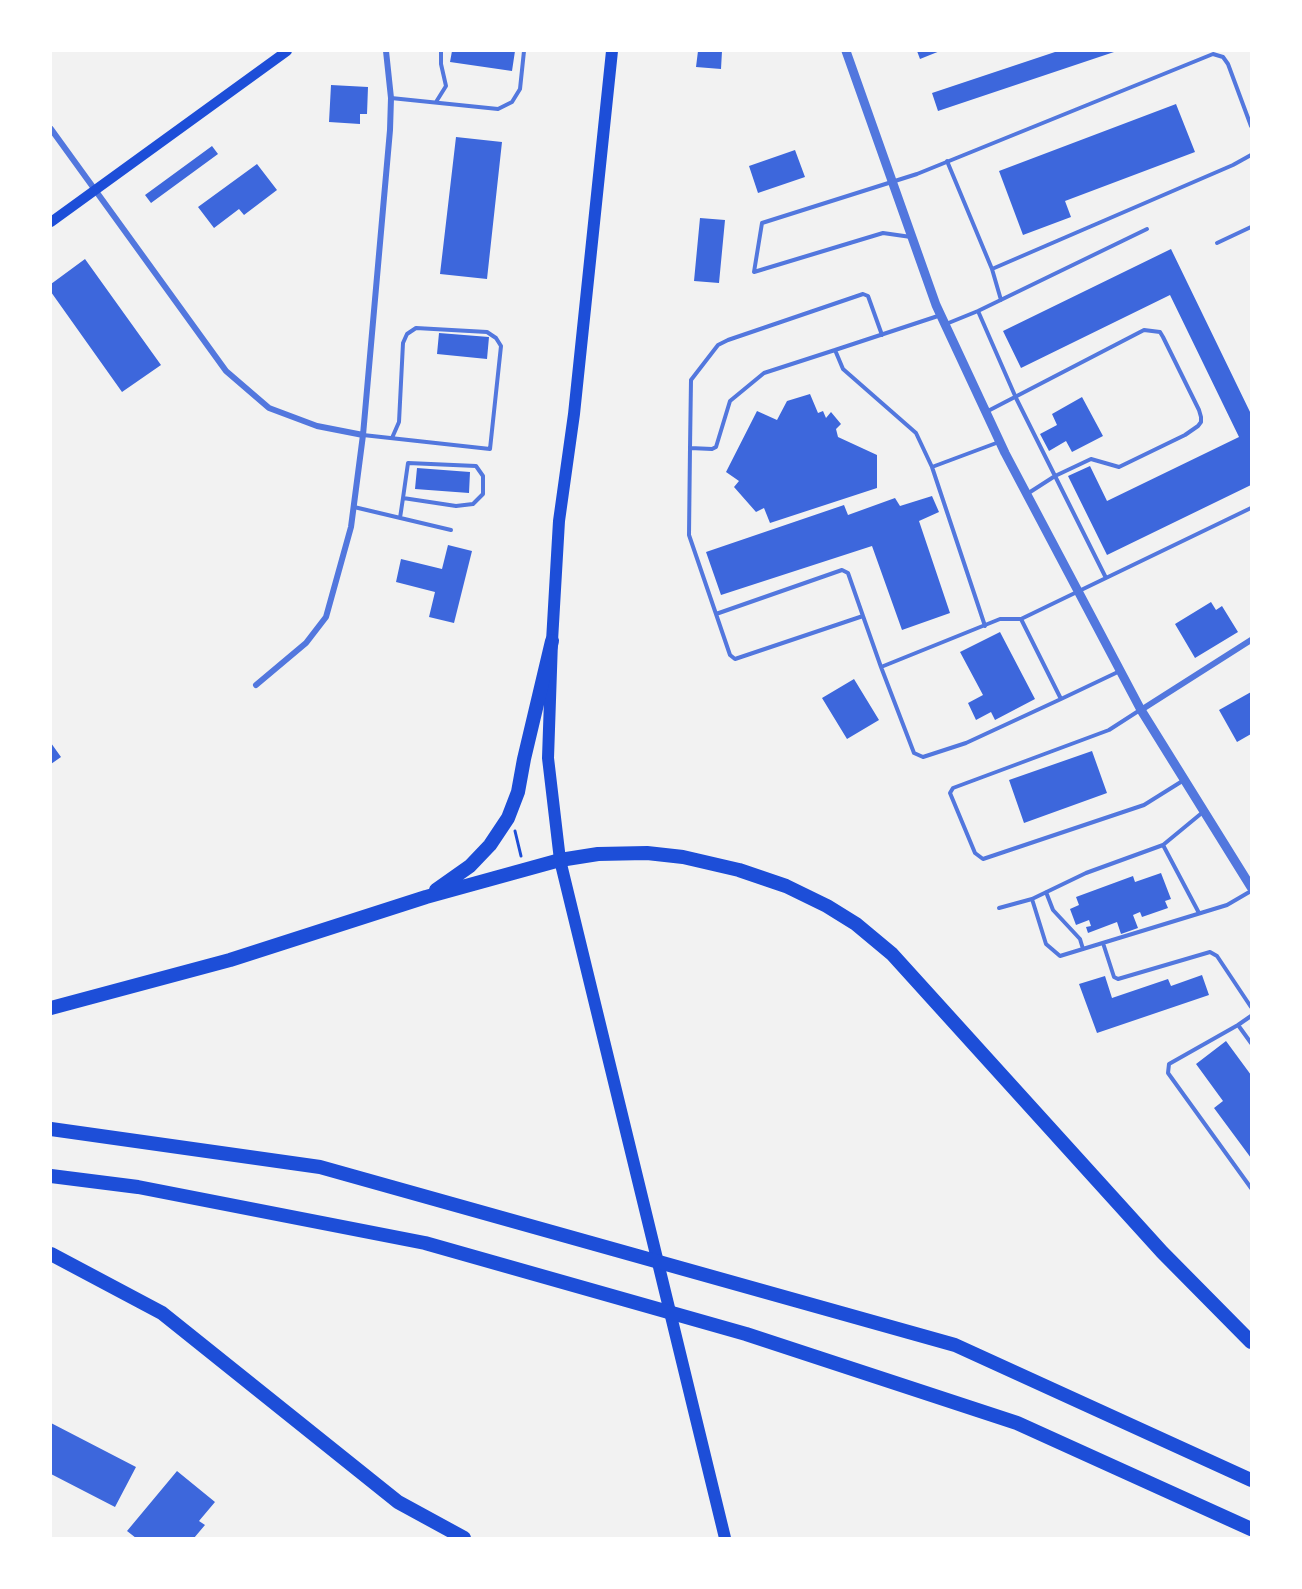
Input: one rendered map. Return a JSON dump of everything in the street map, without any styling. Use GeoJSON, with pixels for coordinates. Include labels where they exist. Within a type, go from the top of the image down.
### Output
{"type":"FeatureCollection","features":[{"type":"Feature","properties":{"kind":"highway"},"geometry":{"type":"LineString","coordinates":[[426,897],[470,866],[490,845],[508,818],[518,792],[552,640]]}},
{"type":"Feature","properties":{"kind":"highway"},"geometry":{"type":"LineString","coordinates":[[51,1008],[230,960],[426,897],[560,860],[598,854],[647,853],[683,857],[740,870],[786,886],[827,906],[856,924],[892,954],[1154,1244],[1251,1342]]}},
{"type":"Feature","properties":{"kind":"highway"},"geometry":{"type":"LineString","coordinates":[[51,1129],[320,1167],[955,1345],[1251,1480]]}},
{"type":"Feature","properties":{"kind":"highway"},"geometry":{"type":"LineString","coordinates":[[51,1176],[138,1187],[425,1243],[746,1334],[1017,1423],[1251,1529]]}},
{"type":"Feature","properties":{"kind":"highway"},"geometry":{"type":"LineString","coordinates":[[51,1254],[162,1313],[398,1502],[464,1538]]}},
{"type":"Feature","properties":{"kind":"main road"},"geometry":{"type":"LineString","coordinates":[[51,222],[286,51]]}},
{"type":"Feature","properties":{"kind":"main road"},"geometry":{"type":"LineString","coordinates":[[612,51],[574,414],[559,521],[548,758],[560,860],[725,1538]]}},
{"type":"Feature","properties":{"kind":"street"},"geometry":{"type":"LineString","coordinates":[[256,685],[306,643],[326,617],[351,527],[363,435],[390,130],[391,98],[386,51]]}},
{"type":"Feature","properties":{"kind":"street"},"geometry":{"type":"LineString","coordinates":[[846,51],[941,315],[1000,442],[1141,710],[1251,889]]}},
{"type":"Feature","properties":{"kind":"street"},"geometry":{"type":"LineString","coordinates":[[51,129],[226,371],[269,408],[316,426],[363,435]]}},
{"type":"Feature","properties":{"kind":"street"},"geometry":{"type":"LineString","coordinates":[[1141,710],[1251,640]]}},
{"type":"Feature","properties":{"kind":"lane"},"geometry":{"type":"LineString","coordinates":[[436,102],[446,86],[441,64],[441,51]]}},
{"type":"Feature","properties":{"kind":"lane"},"geometry":{"type":"LineString","coordinates":[[391,98],[498,109],[512,102],[520,89],[524,51]]}},
{"type":"Feature","properties":{"kind":"lane"},"geometry":{"type":"LineString","coordinates":[[912,237],[883,233],[754,272],[762,223],[917,174],[1213,54],[1222,57],[1228,64],[1251,126]]}},
{"type":"Feature","properties":{"kind":"lane"},"geometry":{"type":"LineString","coordinates":[[992,269],[1233,165],[1251,155]]}},
{"type":"Feature","properties":{"kind":"lane"},"geometry":{"type":"LineString","coordinates":[[947,161],[992,269],[1001,300]]}},
{"type":"Feature","properties":{"kind":"lane"},"geometry":{"type":"LineString","coordinates":[[1217,243],[1251,227]]}},
{"type":"Feature","properties":{"kind":"lane"},"geometry":{"type":"LineString","coordinates":[[945,324],[978,311],[1147,229]]}},
{"type":"Feature","properties":{"kind":"lane"},"geometry":{"type":"LineString","coordinates":[[863,616],[735,659],[730,655],[688,536],[691,380],[718,345],[728,340],[863,294],[868,296],[882,335]]}},
{"type":"Feature","properties":{"kind":"lane"},"geometry":{"type":"LineString","coordinates":[[978,311],[1016,398],[1106,578]]}},
{"type":"Feature","properties":{"kind":"lane"},"geometry":{"type":"LineString","coordinates":[[690,448],[712,449],[716,447],[730,401],[764,373],[941,315]]}},
{"type":"Feature","properties":{"kind":"lane"},"geometry":{"type":"LineString","coordinates":[[363,435],[490,449],[501,346],[496,338],[487,332],[416,328],[407,334],[403,343],[399,423],[392,438]]}},
{"type":"Feature","properties":{"kind":"lane"},"geometry":{"type":"LineString","coordinates":[[986,412],[1144,330],[1160,332],[1163,337],[1199,410],[1201,422],[1198,426],[1185,435],[1119,467],[1091,459],[1055,476],[1027,494]]}},
{"type":"Feature","properties":{"kind":"lane"},"geometry":{"type":"LineString","coordinates":[[835,350],[843,369],[916,433],[932,467],[985,626]]}},
{"type":"Feature","properties":{"kind":"lane"},"geometry":{"type":"LineString","coordinates":[[932,467],[1000,442]]}},
{"type":"Feature","properties":{"kind":"lane"},"geometry":{"type":"LineString","coordinates":[[400,518],[408,463],[476,466],[482,472],[483,494],[473,504],[456,506],[403,498]]}},
{"type":"Feature","properties":{"kind":"lane"},"geometry":{"type":"LineString","coordinates":[[354,507],[452,530]]}},
{"type":"Feature","properties":{"kind":"lane"},"geometry":{"type":"LineString","coordinates":[[881,667],[1000,619],[1021,619],[1251,508]]}},
{"type":"Feature","properties":{"kind":"lane"},"geometry":{"type":"LineString","coordinates":[[716,614],[842,570],[848,573],[914,753],[923,757],[966,743],[1120,671]]}},
{"type":"Feature","properties":{"kind":"lane"},"geometry":{"type":"LineString","coordinates":[[1021,619],[1061,699]]}},
{"type":"Feature","properties":{"kind":"lane"},"geometry":{"type":"LineString","coordinates":[[1141,710],[1108,730],[953,788],[950,793],[975,853],[983,860],[1144,805],[1184,780]]}},
{"type":"Feature","properties":{"kind":"lane"},"geometry":{"type":"LineString","coordinates":[[999,908],[1032,899],[1086,873],[1163,845],[1204,812]]}},
{"type":"Feature","properties":{"kind":"lane"},"geometry":{"type":"LineString","coordinates":[[1163,845],[1199,913]]}},
{"type":"Feature","properties":{"kind":"lane"},"geometry":{"type":"LineString","coordinates":[[1032,899],[1046,944],[1060,956],[1227,904],[1251,889]]}},
{"type":"Feature","properties":{"kind":"lane"},"geometry":{"type":"LineString","coordinates":[[1046,892],[1053,910],[1080,939],[1083,949]]}},
{"type":"Feature","properties":{"kind":"lane"},"geometry":{"type":"LineString","coordinates":[[1103,943],[1114,977],[1118,980],[1210,952],[1217,956],[1251,1007]]}},
{"type":"Feature","properties":{"kind":"lane"},"geometry":{"type":"LineString","coordinates":[[1251,1016],[1169,1064],[1168,1073],[1251,1188]]}},
{"type":"Feature","properties":{"kind":"lane"},"geometry":{"type":"LineString","coordinates":[[1238,1025],[1251,1043]]}},
{"type":"Feature","properties":{"kind":"path"},"geometry":{"type":"LineString","coordinates":[[514,827],[521,859]]}},
{"type":"Feature","properties":{"kind":"building"},"geometry":{"type":"Polygon","coordinates":[[[452,51],[515,51],[512,71],[450,62],[452,51]]]}},
{"type":"Feature","properties":{"kind":"building"},"geometry":{"type":"Polygon","coordinates":[[[698,51],[722,51],[721,69],[696,67],[698,51]]]}},
{"type":"Feature","properties":{"kind":"building"},"geometry":{"type":"Polygon","coordinates":[[[917,51],[940,51],[920,59],[917,51]]]}},
{"type":"Feature","properties":{"kind":"building"},"geometry":{"type":"Polygon","coordinates":[[[1058,51],[1117,51],[938,111],[932,93],[1058,51]]]}},
{"type":"Feature","properties":{"kind":"building"},"geometry":{"type":"Polygon","coordinates":[[[331,85],[368,87],[367,114],[360,114],[360,124],[329,122],[331,85]]]}},
{"type":"Feature","properties":{"kind":"building"},"geometry":{"type":"Polygon","coordinates":[[[1176,104],[1195,152],[1065,201],[1071,217],[1023,235],[999,171],[1176,104]]]}},
{"type":"Feature","properties":{"kind":"building"},"geometry":{"type":"Polygon","coordinates":[[[456,137],[502,142],[487,279],[440,274],[456,137]]]}},
{"type":"Feature","properties":{"kind":"building"},"geometry":{"type":"Polygon","coordinates":[[[212,146],[218,154],[151,203],[145,195],[212,146]]]}},
{"type":"Feature","properties":{"kind":"building"},"geometry":{"type":"Polygon","coordinates":[[[795,150],[805,177],[758,193],[749,166],[795,150]]]}},
{"type":"Feature","properties":{"kind":"building"},"geometry":{"type":"Polygon","coordinates":[[[257,164],[277,190],[244,215],[239,209],[214,228],[198,207],[257,164]]]}},
{"type":"Feature","properties":{"kind":"building"},"geometry":{"type":"Polygon","coordinates":[[[700,218],[725,220],[719,283],[694,281],[700,218]]]}},
{"type":"Feature","properties":{"kind":"building"},"geometry":{"type":"Polygon","coordinates":[[[1171,249],[1251,414],[1251,485],[1107,555],[1068,476],[1090,466],[1107,501],[1239,437],[1170,295],[1021,368],[1003,331],[1171,249]]]}},
{"type":"Feature","properties":{"kind":"building"},"geometry":{"type":"Polygon","coordinates":[[[85,259],[161,365],[122,392],[51,292],[51,284],[85,259]]]}},
{"type":"Feature","properties":{"kind":"building"},"geometry":{"type":"Polygon","coordinates":[[[439,333],[489,337],[487,359],[437,354],[439,333]]]}},
{"type":"Feature","properties":{"kind":"building"},"geometry":{"type":"Polygon","coordinates":[[[810,394],[818,413],[823,411],[826,418],[831,412],[841,424],[836,429],[838,437],[877,455],[877,488],[770,523],[764,508],[756,512],[734,487],[739,481],[726,472],[757,411],[777,420],[787,401],[810,394]]]}},
{"type":"Feature","properties":{"kind":"building"},"geometry":{"type":"Polygon","coordinates":[[[1082,397],[1103,436],[1072,452],[1066,441],[1049,451],[1040,434],[1057,425],[1052,414],[1082,397]]]}},
{"type":"Feature","properties":{"kind":"building"},"geometry":{"type":"Polygon","coordinates":[[[417,468],[470,472],[469,493],[415,489],[417,468]]]}},
{"type":"Feature","properties":{"kind":"building"},"geometry":{"type":"Polygon","coordinates":[[[932,496],[939,512],[919,521],[950,613],[902,630],[872,546],[721,595],[706,552],[844,505],[848,515],[895,498],[900,506],[932,496]]]}},
{"type":"Feature","properties":{"kind":"building"},"geometry":{"type":"Polygon","coordinates":[[[448,545],[472,551],[454,623],[429,617],[435,592],[396,582],[401,559],[442,569],[448,545]]]}},
{"type":"Feature","properties":{"kind":"building"},"geometry":{"type":"Polygon","coordinates":[[[1211,602],[1216,610],[1222,606],[1238,632],[1195,658],[1175,624],[1211,602]]]}},
{"type":"Feature","properties":{"kind":"building"},"geometry":{"type":"Polygon","coordinates":[[[1000,632],[1035,699],[995,720],[991,712],[976,720],[968,703],[983,695],[960,652],[1000,632]]]}},
{"type":"Feature","properties":{"kind":"building"},"geometry":{"type":"Polygon","coordinates":[[[854,679],[879,720],[847,739],[822,698],[854,679]]]}},
{"type":"Feature","properties":{"kind":"building"},"geometry":{"type":"Polygon","coordinates":[[[1251,692],[1251,734],[1237,742],[1219,710],[1251,692]]]}},
{"type":"Feature","properties":{"kind":"building"},"geometry":{"type":"Polygon","coordinates":[[[51,743],[61,757],[51,764],[51,743]]]}},
{"type":"Feature","properties":{"kind":"building"},"geometry":{"type":"Polygon","coordinates":[[[1092,751],[1107,793],[1024,823],[1009,780],[1092,751]]]}},
{"type":"Feature","properties":{"kind":"building"},"geometry":{"type":"Polygon","coordinates":[[[1161,873],[1171,899],[1165,901],[1168,908],[1142,917],[1140,912],[1133,915],[1138,928],[1121,934],[1117,922],[1088,933],[1086,927],[1091,926],[1089,920],[1076,925],[1070,909],[1079,905],[1076,897],[1133,876],[1135,882],[1161,873]]]}},
{"type":"Feature","properties":{"kind":"building"},"geometry":{"type":"Polygon","coordinates":[[[1202,975],[1209,995],[1097,1033],[1079,984],[1105,976],[1112,998],[1168,979],[1171,986],[1202,975]]]}},
{"type":"Feature","properties":{"kind":"building"},"geometry":{"type":"Polygon","coordinates":[[[1226,1041],[1251,1075],[1251,1158],[1214,1108],[1223,1101],[1196,1064],[1226,1041]]]}},
{"type":"Feature","properties":{"kind":"building"},"geometry":{"type":"Polygon","coordinates":[[[51,1423],[136,1467],[115,1507],[51,1474],[51,1423]]]}},
{"type":"Feature","properties":{"kind":"building"},"geometry":{"type":"Polygon","coordinates":[[[177,1471],[215,1502],[199,1521],[205,1525],[194,1538],[136,1538],[127,1531],[177,1471]]]}}]}
